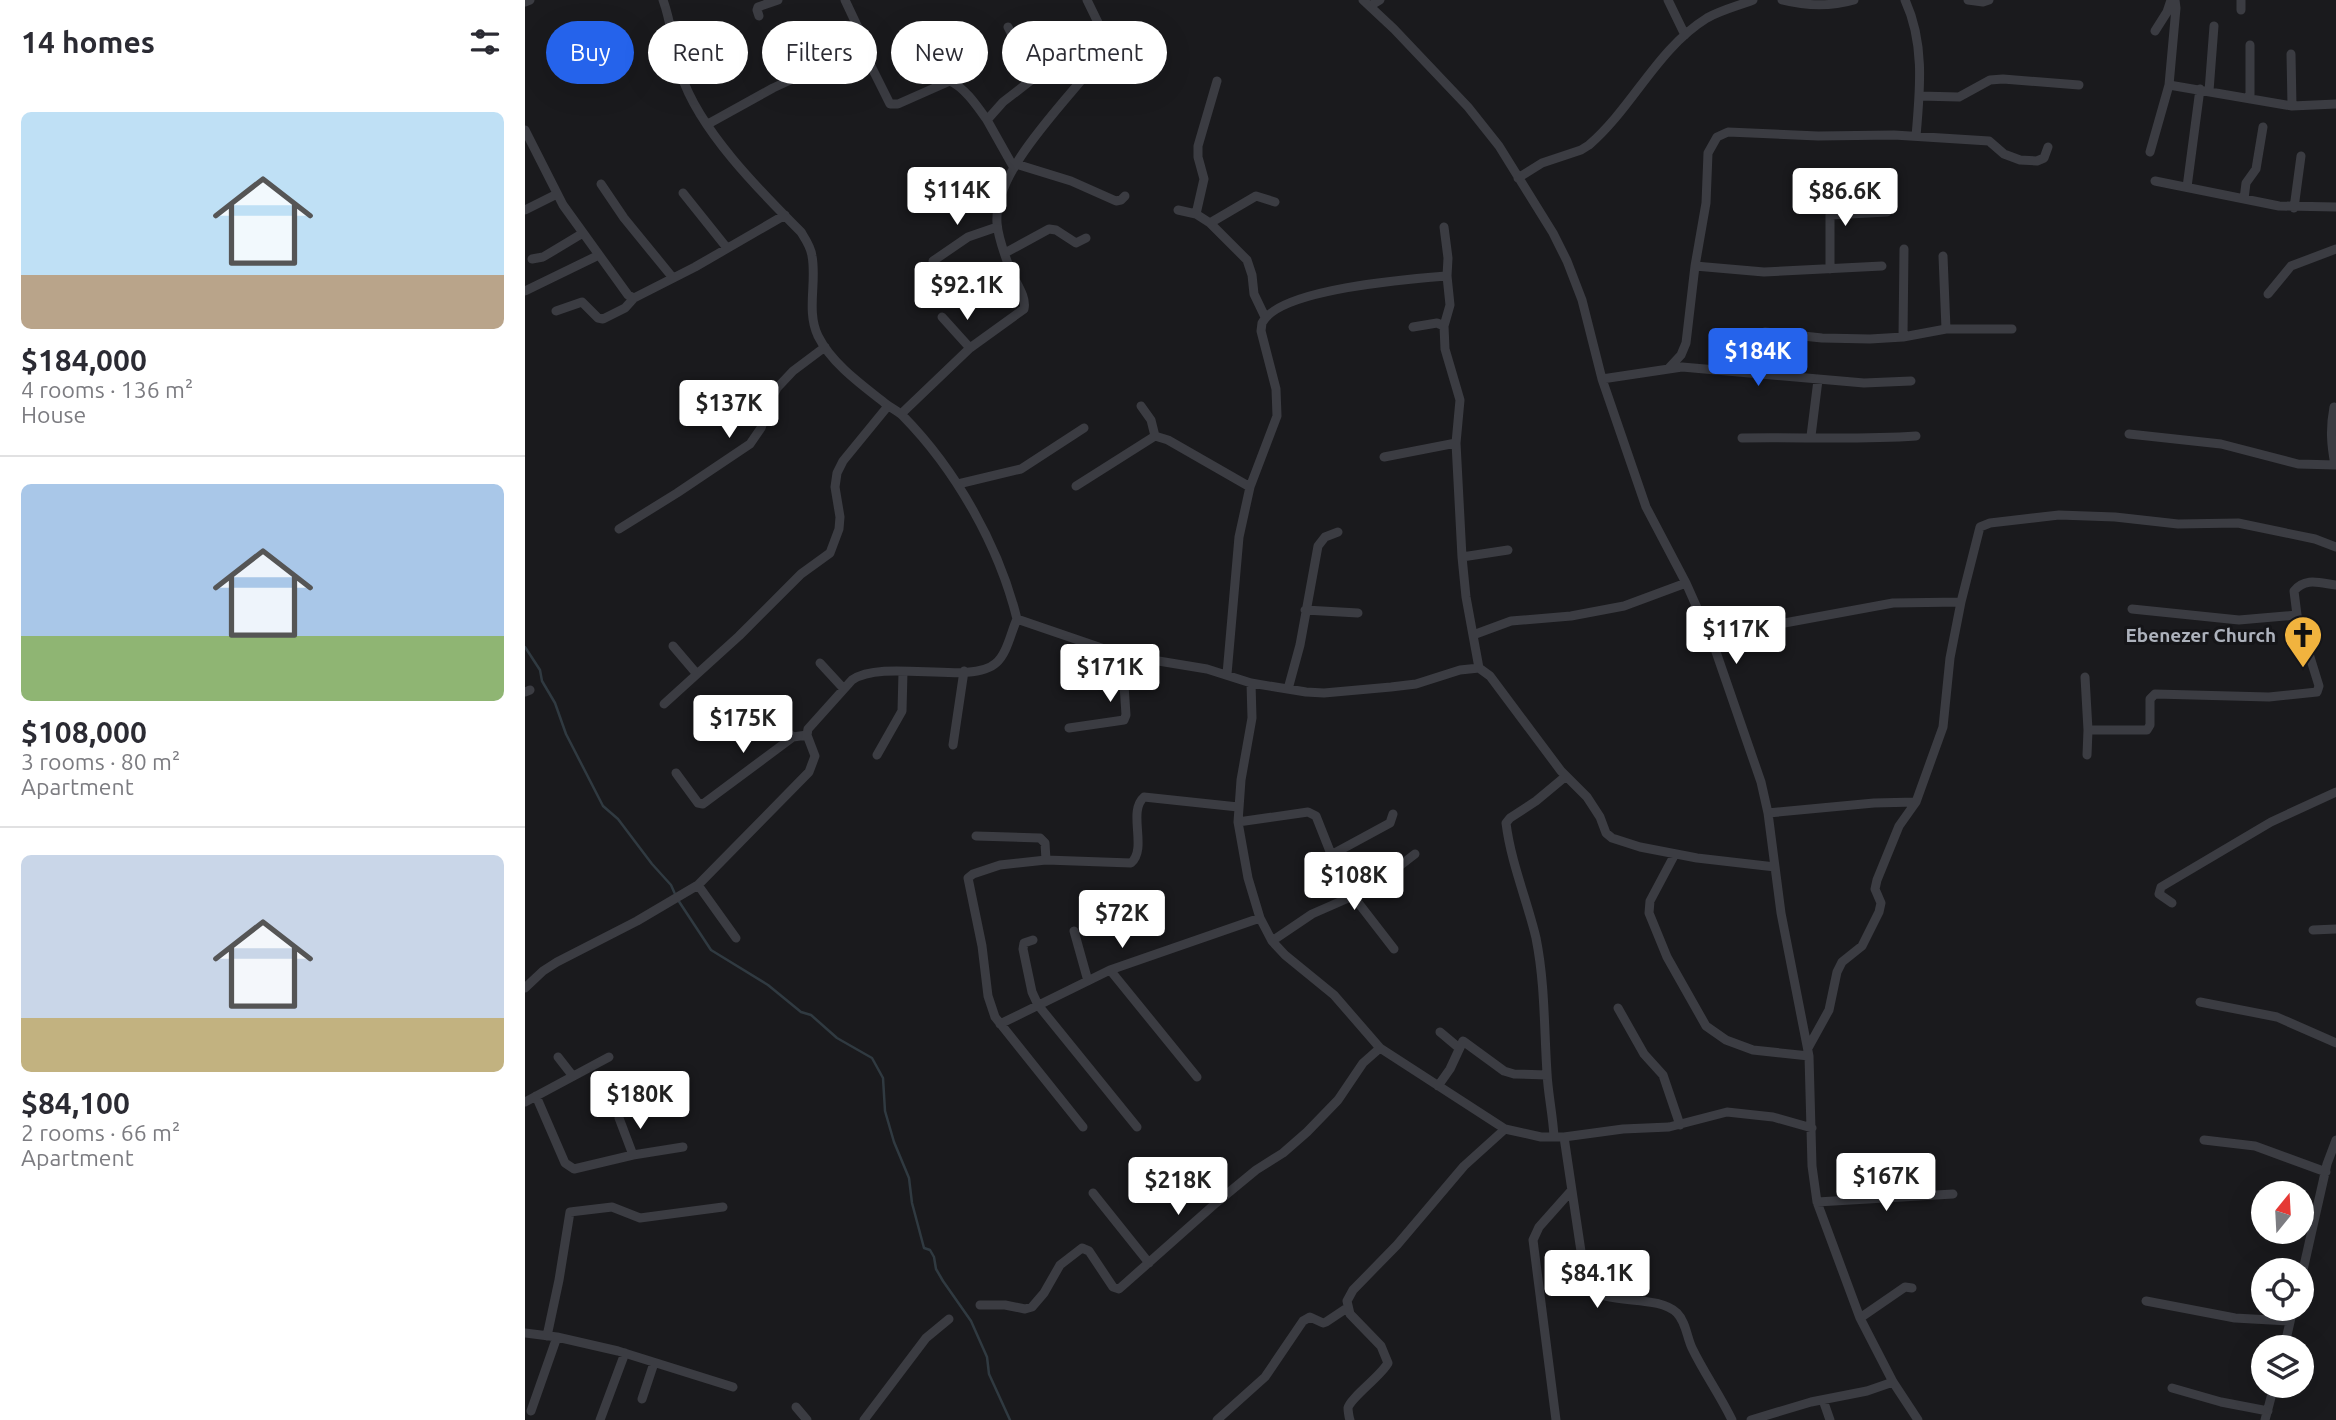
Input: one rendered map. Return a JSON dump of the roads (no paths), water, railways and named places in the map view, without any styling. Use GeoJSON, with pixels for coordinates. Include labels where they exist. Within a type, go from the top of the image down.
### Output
{"type":"FeatureCollection","features":[{"type":"Feature","properties":{"kind":"street"},"geometry":{"type":"LineString","coordinates":[[525,988],[557,962],[637,921],[698,885],[809,772],[815,756],[807,735],[812,722],[843,688],[859,675],[868,672],[986,669],[998,662],[1017,619],[991,549],[958,484],[901,414],[841,366],[818,335],[813,316],[812,255],[801,232],[739,164],[689,94],[681,74],[663,0]]}},
{"type":"Feature","properties":{"kind":"street"},"geometry":{"type":"LineString","coordinates":[[759,16],[758,7],[778,0]]}},
{"type":"Feature","properties":{"kind":"street"},"geometry":{"type":"LineString","coordinates":[[845,0],[861,34],[871,66],[890,104],[898,104],[950,81],[969,97],[1015,166],[1071,181],[1116,201],[1125,196]]}},
{"type":"Feature","properties":{"kind":"street"},"geometry":{"type":"LineString","coordinates":[[901,414],[970,348],[1024,309],[1023,297],[997,227],[1000,196],[1015,166],[1107,48],[1107,41],[1087,0]]}},
{"type":"Feature","properties":{"kind":"street"},"geometry":{"type":"LineString","coordinates":[[1367,3],[1380,0]]}},
{"type":"Feature","properties":{"kind":"street"},"geometry":{"type":"LineString","coordinates":[[1668,0],[1685,35]]}},
{"type":"Feature","properties":{"kind":"street"},"geometry":{"type":"LineString","coordinates":[[1518,178],[1542,163],[1581,150],[1596,138],[1669,50],[1685,35],[1708,18],[1753,0]]}},
{"type":"Feature","properties":{"kind":"street"},"geometry":{"type":"LineString","coordinates":[[1782,0],[1807,5],[1839,4],[1854,0]]}},
{"type":"Feature","properties":{"kind":"street"},"geometry":{"type":"LineString","coordinates":[[1905,0],[1915,26],[1921,79],[1916,136]]}},
{"type":"Feature","properties":{"kind":"street"},"geometry":{"type":"LineString","coordinates":[[1968,0],[1989,0]]}},
{"type":"Feature","properties":{"kind":"street"},"geometry":{"type":"LineString","coordinates":[[2155,32],[2173,0]]}},
{"type":"Feature","properties":{"kind":"street"},"geometry":{"type":"LineString","coordinates":[[2150,152],[2169,85],[2176,8],[2173,0]]}},
{"type":"Feature","properties":{"kind":"street"},"geometry":{"type":"LineString","coordinates":[[1367,3],[1468,107],[1499,146],[1553,233],[1567,261],[1582,300],[1602,379],[1646,507],[1686,583],[1714,646],[1761,782],[1768,813],[1781,913],[1809,1052],[1812,1166],[1817,1202],[1860,1318],[1892,1382],[1918,1420]]}},
{"type":"Feature","properties":{"kind":"street"},"geometry":{"type":"LineString","coordinates":[[2187,187],[2214,26]]}},
{"type":"Feature","properties":{"kind":"street"},"geometry":{"type":"LineString","coordinates":[[2250,45],[2250,99]]}},
{"type":"Feature","properties":{"kind":"street"},"geometry":{"type":"LineString","coordinates":[[2291,54],[2292,106]]}},
{"type":"Feature","properties":{"kind":"street"},"geometry":{"type":"LineString","coordinates":[[1919,96],[1959,97],[1990,80],[2003,79],[2078,85]]}},
{"type":"Feature","properties":{"kind":"street"},"geometry":{"type":"LineString","coordinates":[[1196,214],[1204,179],[1198,157],[1199,141],[1217,81]]}},
{"type":"Feature","properties":{"kind":"street"},"geometry":{"type":"LineString","coordinates":[[708,124],[783,84]]}},
{"type":"Feature","properties":{"kind":"street"},"geometry":{"type":"LineString","coordinates":[[986,120],[1026,84]]}},
{"type":"Feature","properties":{"kind":"street"},"geometry":{"type":"LineString","coordinates":[[2169,85],[2292,106],[2336,104]]}},
{"type":"Feature","properties":{"kind":"street"},"geometry":{"type":"LineString","coordinates":[[2244,199],[2246,183],[2256,169],[2263,127]]}},
{"type":"Feature","properties":{"kind":"street"},"geometry":{"type":"LineString","coordinates":[[525,130],[547,169],[557,194],[628,295],[633,298]]}},
{"type":"Feature","properties":{"kind":"street"},"geometry":{"type":"LineString","coordinates":[[1668,369],[1681,355],[1686,343],[1706,203],[1708,152],[1717,137],[1728,132],[1916,136],[1989,141],[2004,154],[2020,160],[2037,161],[2044,158],[2047,147]]}},
{"type":"Feature","properties":{"kind":"street"},"geometry":{"type":"LineString","coordinates":[[2294,208],[2301,156]]}},
{"type":"Feature","properties":{"kind":"street"},"geometry":{"type":"LineString","coordinates":[[2155,181],[2294,208],[2336,207]]}},
{"type":"Feature","properties":{"kind":"street"},"geometry":{"type":"LineString","coordinates":[[601,184],[624,218],[673,278]]}},
{"type":"Feature","properties":{"kind":"street"},"geometry":{"type":"LineString","coordinates":[[683,193],[727,248]]}},
{"type":"Feature","properties":{"kind":"street"},"geometry":{"type":"LineString","coordinates":[[525,210],[557,194]]}},
{"type":"Feature","properties":{"kind":"street"},"geometry":{"type":"LineString","coordinates":[[1210,223],[1256,196],[1275,202]]}},
{"type":"Feature","properties":{"kind":"street"},"geometry":{"type":"LineString","coordinates":[[1178,210],[1196,214],[1210,223],[1247,260],[1254,294],[1265,317]]}},
{"type":"Feature","properties":{"kind":"street"},"geometry":{"type":"LineString","coordinates":[[1830,269],[1830,215],[1887,212]]}},
{"type":"Feature","properties":{"kind":"street"},"geometry":{"type":"LineString","coordinates":[[556,311],[582,302],[598,318],[603,319],[625,309],[633,298],[785,215]]}},
{"type":"Feature","properties":{"kind":"street"},"geometry":{"type":"LineString","coordinates":[[933,261],[968,237],[997,227]]}},
{"type":"Feature","properties":{"kind":"street"},"geometry":{"type":"LineString","coordinates":[[1444,227],[1450,305],[1444,326],[1445,349],[1460,400],[1456,443],[1462,557],[1479,668]]}},
{"type":"Feature","properties":{"kind":"street"},"geometry":{"type":"LineString","coordinates":[[1005,253],[1049,229],[1056,230],[1076,243],[1086,238]]}},
{"type":"Feature","properties":{"kind":"street"},"geometry":{"type":"LineString","coordinates":[[532,259],[543,257],[583,233]]}},
{"type":"Feature","properties":{"kind":"street"},"geometry":{"type":"LineString","coordinates":[[1903,337],[1904,249]]}},
{"type":"Feature","properties":{"kind":"street"},"geometry":{"type":"LineString","coordinates":[[2268,295],[2291,265],[2336,249]]}},
{"type":"Feature","properties":{"kind":"street"},"geometry":{"type":"LineString","coordinates":[[525,291],[599,255]]}},
{"type":"Feature","properties":{"kind":"street"},"geometry":{"type":"LineString","coordinates":[[1943,256],[1946,329]]}},
{"type":"Feature","properties":{"kind":"street"},"geometry":{"type":"LineString","coordinates":[[1695,267],[1763,272],[1882,266]]}},
{"type":"Feature","properties":{"kind":"street"},"geometry":{"type":"LineString","coordinates":[[1227,674],[1239,537],[1250,487],[1277,416],[1276,389],[1261,331],[1265,317],[1306,297],[1374,284],[1447,276]]}},
{"type":"Feature","properties":{"kind":"street"},"geometry":{"type":"LineString","coordinates":[[942,317],[970,348]]}},
{"type":"Feature","properties":{"kind":"street"},"geometry":{"type":"LineString","coordinates":[[1413,327],[1437,323],[1444,326]]}},
{"type":"Feature","properties":{"kind":"street"},"geometry":{"type":"LineString","coordinates":[[1760,373],[1758,338],[1765,332],[1822,338],[1870,339],[1903,337],[1946,329],[2012,329]]}},
{"type":"Feature","properties":{"kind":"street"},"geometry":{"type":"LineString","coordinates":[[619,529],[750,444],[758,435],[769,401],[778,388],[793,371],[825,347]]}},
{"type":"Feature","properties":{"kind":"street"},"geometry":{"type":"LineString","coordinates":[[1602,379],[1682,367],[1864,383],[1911,381]]}},
{"type":"Feature","properties":{"kind":"street"},"geometry":{"type":"LineString","coordinates":[[1811,436],[1818,380]]}},
{"type":"Feature","properties":{"kind":"street"},"geometry":{"type":"LineString","coordinates":[[664,704],[739,636],[801,574],[830,553],[839,529],[840,517],[835,487],[837,473],[842,461],[888,406]]}},
{"type":"Feature","properties":{"kind":"street"},"geometry":{"type":"LineString","coordinates":[[1141,406],[1151,420],[1155,436]]}},
{"type":"Feature","properties":{"kind":"street"},"geometry":{"type":"LineString","coordinates":[[2129,433],[2221,444],[2287,462],[2336,465],[2330,424],[2334,407]]}},
{"type":"Feature","properties":{"kind":"street"},"geometry":{"type":"LineString","coordinates":[[958,484],[1021,469],[1084,428]]}},
{"type":"Feature","properties":{"kind":"street"},"geometry":{"type":"LineString","coordinates":[[1076,486],[1155,436],[1168,440],[1250,487]]}},
{"type":"Feature","properties":{"kind":"street"},"geometry":{"type":"LineString","coordinates":[[1742,438],[1811,436],[1870,439],[1916,436]]}},
{"type":"Feature","properties":{"kind":"street"},"geometry":{"type":"LineString","coordinates":[[1384,457],[1456,443]]}},
{"type":"Feature","properties":{"kind":"street"},"geometry":{"type":"LineString","coordinates":[[1809,1052],[1829,1010],[1837,972],[1842,962],[1862,946],[1869,936],[1881,907],[1875,889],[1877,880],[1899,826],[1916,802],[1943,727],[1950,657],[1980,527],[1990,523],[2059,516],[2115,517],[2178,524],[2238,523],[2315,539],[2336,547]]}},
{"type":"Feature","properties":{"kind":"street"},"geometry":{"type":"LineString","coordinates":[[1288,689],[1300,645],[1318,546],[1325,537],[1338,533]]}},
{"type":"Feature","properties":{"kind":"street"},"geometry":{"type":"LineString","coordinates":[[1462,557],[1508,550]]}},
{"type":"Feature","properties":{"kind":"street"},"geometry":{"type":"LineString","coordinates":[[2088,730],[2147,730],[2150,725],[2150,699],[2155,694],[2269,697],[2317,692],[2319,686],[2297,615],[2294,591],[2306,581],[2336,585]]}},
{"type":"Feature","properties":{"kind":"street"},"geometry":{"type":"LineString","coordinates":[[1473,635],[1511,621],[1596,612],[1624,606],[1686,583]]}},
{"type":"Feature","properties":{"kind":"street"},"geometry":{"type":"LineString","coordinates":[[1714,646],[1739,640],[1779,624],[1893,603],[1961,602]]}},
{"type":"Feature","properties":{"kind":"street"},"geometry":{"type":"LineString","coordinates":[[2131,609],[2239,620],[2297,615]]}},
{"type":"Feature","properties":{"kind":"street"},"geometry":{"type":"LineString","coordinates":[[1305,610],[1358,614]]}},
{"type":"Feature","properties":{"kind":"street"},"geometry":{"type":"LineString","coordinates":[[1017,619],[1122,656],[1227,674],[1251,684],[1324,693],[1416,684],[1459,670],[1479,668],[1490,676],[1566,776],[1587,797],[1612,838],[1631,845],[1675,854],[1775,867]]}},
{"type":"Feature","properties":{"kind":"street"},"geometry":{"type":"LineString","coordinates":[[673,646],[696,673]]}},
{"type":"Feature","properties":{"kind":"street"},"geometry":{"type":"LineString","coordinates":[[1069,728],[1124,720],[1122,656]]}},
{"type":"Feature","properties":{"kind":"street"},"geometry":{"type":"LineString","coordinates":[[820,663],[843,688]]}},
{"type":"Feature","properties":{"kind":"street"},"geometry":{"type":"LineString","coordinates":[[953,745],[964,671]]}},
{"type":"Feature","properties":{"kind":"street"},"geometry":{"type":"LineString","coordinates":[[877,755],[902,711],[903,672]]}},
{"type":"Feature","properties":{"kind":"street"},"geometry":{"type":"LineString","coordinates":[[2085,677],[2087,755]]}},
{"type":"Feature","properties":{"kind":"street"},"geometry":{"type":"LineString","coordinates":[[1251,684],[1252,718],[1238,822],[1248,878],[1260,918],[1272,941],[1334,995],[1380,1048],[1505,1129],[1521,1135],[1559,1137],[1680,1125],[1727,1112],[1773,1117],[1812,1128]]}},
{"type":"Feature","properties":{"kind":"street"},"geometry":{"type":"LineString","coordinates":[[776,723],[793,737]]}},
{"type":"Feature","properties":{"kind":"street"},"geometry":{"type":"LineString","coordinates":[[676,773],[698,803],[703,804],[793,737],[807,735]]}},
{"type":"Feature","properties":{"kind":"street"},"geometry":{"type":"LineString","coordinates":[[1566,776],[1506,823],[1515,867],[1535,936],[1542,976],[1546,1012],[1547,1075],[1571,1191],[1585,1285],[1598,1295],[1647,1302],[1677,1313],[1691,1347],[1732,1420]]}},
{"type":"Feature","properties":{"kind":"street"},"geometry":{"type":"LineString","coordinates":[[2172,903],[2159,894],[2161,887],[2271,822],[2336,792]]}},
{"type":"Feature","properties":{"kind":"street"},"geometry":{"type":"LineString","coordinates":[[1083,1127],[1000,1024],[990,1006],[982,946],[968,878],[1000,865],[1046,860],[1126,864],[1134,861],[1137,854],[1138,804],[1144,797],[1238,807]]}},
{"type":"Feature","properties":{"kind":"street"},"geometry":{"type":"LineString","coordinates":[[1768,813],[1874,803],[1916,802]]}},
{"type":"Feature","properties":{"kind":"street"},"geometry":{"type":"LineString","coordinates":[[1238,822],[1313,814],[1353,896],[1394,949]]}},
{"type":"Feature","properties":{"kind":"street"},"geometry":{"type":"LineString","coordinates":[[1331,855],[1390,823],[1393,814]]}},
{"type":"Feature","properties":{"kind":"street"},"geometry":{"type":"LineString","coordinates":[[976,836],[1040,838],[1045,843],[1046,860]]}},
{"type":"Feature","properties":{"kind":"street"},"geometry":{"type":"LineString","coordinates":[[1272,941],[1312,914],[1353,896],[1384,878],[1416,854]]}},
{"type":"Feature","properties":{"kind":"street"},"geometry":{"type":"LineString","coordinates":[[1675,854],[1650,901],[1649,913],[1667,957],[1706,1026],[1725,1040],[1753,1050],[1809,1052]]}},
{"type":"Feature","properties":{"kind":"street"},"geometry":{"type":"LineString","coordinates":[[698,885],[736,938]]}},
{"type":"Feature","properties":{"kind":"street"},"geometry":{"type":"LineString","coordinates":[[1000,1024],[1109,970],[1260,918]]}},
{"type":"Feature","properties":{"kind":"street"},"geometry":{"type":"LineString","coordinates":[[2313,930],[2336,929]]}},
{"type":"Feature","properties":{"kind":"street"},"geometry":{"type":"LineString","coordinates":[[1074,932],[1088,981]]}},
{"type":"Feature","properties":{"kind":"street"},"geometry":{"type":"LineString","coordinates":[[1033,940],[1024,943],[1023,949],[1032,992],[1038,1005],[1137,1127]]}},
{"type":"Feature","properties":{"kind":"street"},"geometry":{"type":"LineString","coordinates":[[1109,970],[1197,1077]]}},
{"type":"Feature","properties":{"kind":"street"},"geometry":{"type":"LineString","coordinates":[[2200,1002],[2277,1017],[2336,1043]]}},
{"type":"Feature","properties":{"kind":"street"},"geometry":{"type":"LineString","coordinates":[[1618,1008],[1644,1054],[1663,1075],[1680,1125]]}},
{"type":"Feature","properties":{"kind":"street"},"geometry":{"type":"LineString","coordinates":[[1440,1032],[1459,1048]]}},
{"type":"Feature","properties":{"kind":"street"},"geometry":{"type":"LineString","coordinates":[[1438,1086],[1450,1069],[1462,1042],[1466,1041],[1495,1066],[1514,1074],[1547,1075]]}},
{"type":"Feature","properties":{"kind":"street"},"geometry":{"type":"LineString","coordinates":[[980,1306],[1005,1305],[1025,1309],[1032,1307],[1044,1293],[1060,1265],[1082,1248],[1089,1251],[1116,1289],[1216,1203],[1256,1170],[1283,1153],[1327,1114],[1357,1069],[1380,1048]]}},
{"type":"Feature","properties":{"kind":"street"},"geometry":{"type":"LineString","coordinates":[[558,1057],[572,1075]]}},
{"type":"Feature","properties":{"kind":"street"},"geometry":{"type":"LineString","coordinates":[[525,1102],[609,1057]]}},
{"type":"Feature","properties":{"kind":"street"},"geometry":{"type":"LineString","coordinates":[[536,1096],[569,1167],[579,1169],[633,1155],[683,1147]]}},
{"type":"Feature","properties":{"kind":"street"},"geometry":{"type":"LineString","coordinates":[[619,1118],[633,1155]]}},
{"type":"Feature","properties":{"kind":"street"},"geometry":{"type":"LineString","coordinates":[[1350,1420],[1348,1408],[1351,1402],[1388,1363],[1381,1346],[1349,1314],[1347,1301],[1353,1290],[1397,1245],[1464,1166],[1505,1129]]}},
{"type":"Feature","properties":{"kind":"street"},"geometry":{"type":"LineString","coordinates":[[2204,1140],[2255,1146],[2326,1172]]}},
{"type":"Feature","properties":{"kind":"street"},"geometry":{"type":"LineString","coordinates":[[2306,1258],[2336,1140]]}},
{"type":"Feature","properties":{"kind":"street"},"geometry":{"type":"LineString","coordinates":[[1556,1420],[1533,1240],[1538,1227],[1571,1191]]}},
{"type":"Feature","properties":{"kind":"street"},"geometry":{"type":"LineString","coordinates":[[1093,1193],[1149,1263]]}},
{"type":"Feature","properties":{"kind":"street"},"geometry":{"type":"LineString","coordinates":[[1817,1202],[1953,1194]]}},
{"type":"Feature","properties":{"kind":"street"},"geometry":{"type":"LineString","coordinates":[[531,1411],[552,1337],[568,1215],[572,1210],[611,1207],[640,1218],[723,1207]]}},
{"type":"Feature","properties":{"kind":"street"},"geometry":{"type":"LineString","coordinates":[[1860,1318],[1905,1287],[1912,1288]]}},
{"type":"Feature","properties":{"kind":"street"},"geometry":{"type":"LineString","coordinates":[[2146,1301],[2251,1319]]}},
{"type":"Feature","properties":{"kind":"street"},"geometry":{"type":"LineString","coordinates":[[1217,1420],[1265,1377],[1303,1321],[1310,1317],[1323,1323],[1347,1308]]}},
{"type":"Feature","properties":{"kind":"street"},"geometry":{"type":"LineString","coordinates":[[865,1420],[926,1338],[949,1319]]}},
{"type":"Feature","properties":{"kind":"street"},"geometry":{"type":"LineString","coordinates":[[2286,1335],[2289,1321]]}},
{"type":"Feature","properties":{"kind":"street"},"geometry":{"type":"LineString","coordinates":[[525,1333],[625,1353],[733,1387]]}},
{"type":"Feature","properties":{"kind":"street"},"geometry":{"type":"LineString","coordinates":[[600,1420],[625,1353]]}},
{"type":"Feature","properties":{"kind":"street"},"geometry":{"type":"LineString","coordinates":[[642,1399],[654,1363]]}},
{"type":"Feature","properties":{"kind":"street"},"geometry":{"type":"LineString","coordinates":[[1751,1420],[1867,1391],[1892,1382]]}},
{"type":"Feature","properties":{"kind":"street"},"geometry":{"type":"LineString","coordinates":[[2172,1388],[2266,1415],[2271,1398]]}},
{"type":"Feature","properties":{"kind":"street"},"geometry":{"type":"LineString","coordinates":[[1823,1400],[1830,1420]]}},
{"type":"Feature","properties":{"kind":"street"},"geometry":{"type":"LineString","coordinates":[[796,1408],[807,1420]]}},
{"type":"Feature","properties":{"kind":"waterway"},"geometry":{"type":"LineString","coordinates":[[525,647],[540,670],[542,681],[555,703],[566,734],[603,806],[618,819],[671,885],[675,894]]}},
{"type":"Feature","properties":{"kind":"waterway"},"geometry":{"type":"LineString","coordinates":[[678,900],[711,950],[768,985],[801,1012],[811,1015],[837,1038],[872,1058],[883,1078],[885,1111],[909,1178],[912,1203],[924,1248],[930,1250],[936,1269],[971,1321],[987,1357],[989,1374],[1010,1420]]}},
{"type":"Feature","properties":{"kind":"place","name":"Ebenezer Church"},"geometry":{"type":"Point","coordinates":[2303,669]}}]}
